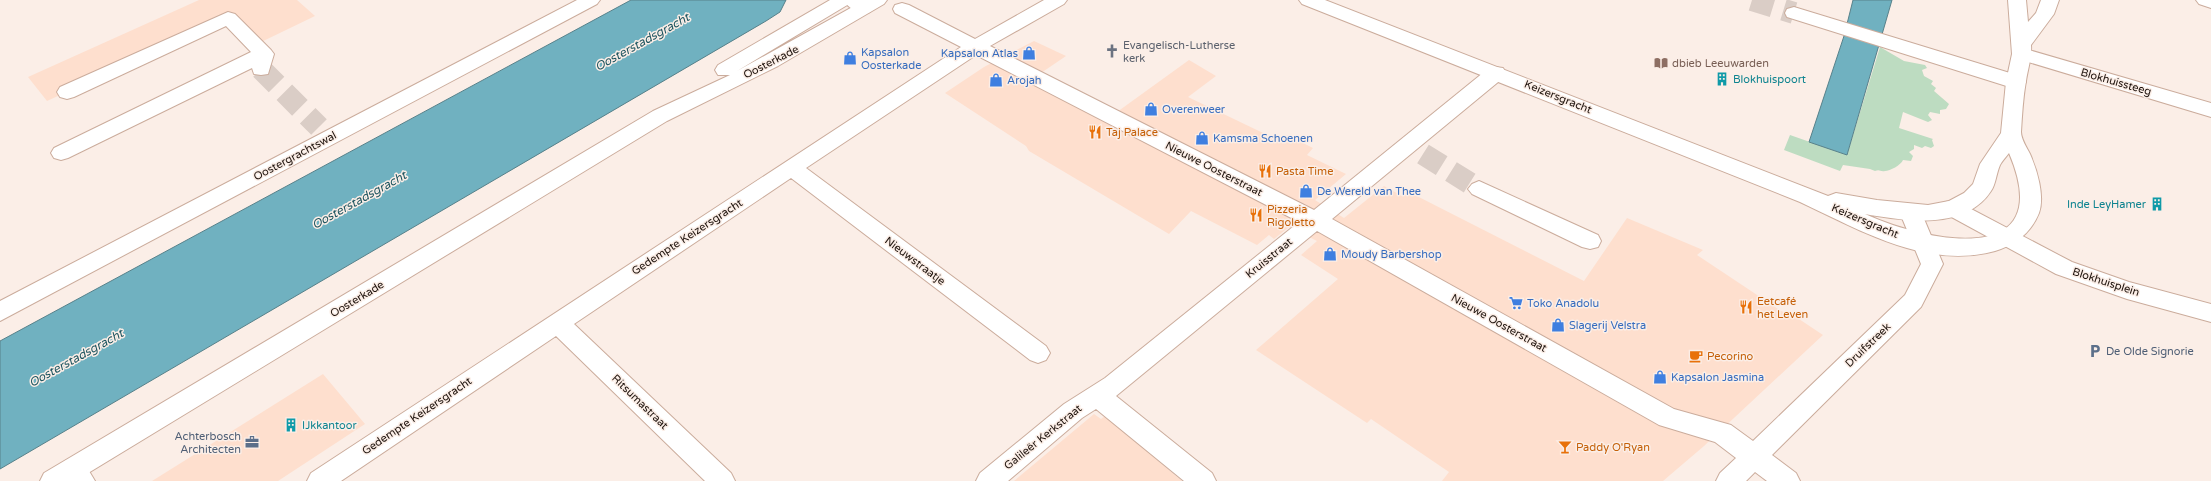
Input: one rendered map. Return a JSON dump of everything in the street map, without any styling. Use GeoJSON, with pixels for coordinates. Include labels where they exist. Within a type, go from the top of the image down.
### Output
{"type":"FeatureCollection","features":[{"type":"Feature","properties":{"kind":"street","name":"Oostergrachtswal"},"geometry":{"type":"LineString","coordinates":[[0,312],[324,133],[591,0]]}},
{"type":"Feature","properties":{"kind":"street","name":"Oosterkade"},"geometry":{"type":"LineString","coordinates":[[70,477],[660,116],[695,88],[843,0]]}},
{"type":"Feature","properties":{"kind":"street","name":"Gedempte Keizersgracht"},"geometry":{"type":"LineString","coordinates":[[320,481],[966,51],[1058,0]]}},
{"type":"Feature","properties":{"kind":"street","name":"Keizersgracht"},"geometry":{"type":"LineString","coordinates":[[1308,0],[1808,196],[1878,229],[1923,244]]}},
{"type":"Feature","properties":{"kind":"street"},"geometry":{"type":"LineString","coordinates":[[1923,244],[1953,247],[1977,247],[1994,244],[2007,238],[2019,229],[2028,213],[2029,195],[2027,175],[2011,134],[2016,82],[2022,48],[2017,0]]}},
{"type":"Feature","properties":{"kind":"street"},"geometry":{"type":"LineString","coordinates":[[2022,48],[2044,14],[2050,0]]}},
{"type":"Feature","properties":{"kind":"street"},"geometry":{"type":"LineString","coordinates":[[2205,0],[2211,2]]}},
{"type":"Feature","properties":{"kind":"street","name":"Oosterkade"},"geometry":{"type":"LineString","coordinates":[[660,116],[705,96],[780,58],[865,3]]}},
{"type":"Feature","properties":{"kind":"street","name":"Nieuwe Oosterstraat"},"geometry":{"type":"LineString","coordinates":[[902,9],[966,51],[1323,214],[1668,418],[1722,432],[1787,481]]}},
{"type":"Feature","properties":{"kind":"street"},"geometry":{"type":"LineString","coordinates":[[1794,13],[2016,82]]}},
{"type":"Feature","properties":{"kind":"street"},"geometry":{"type":"LineString","coordinates":[[61,153],[263,62],[228,18],[67,92]]}},
{"type":"Feature","properties":{"kind":"street","name":"Blokhuissteeg"},"geometry":{"type":"LineString","coordinates":[[2022,48],[2211,110]]}},
{"type":"Feature","properties":{"kind":"street","name":"Kruisstraat"},"geometry":{"type":"LineString","coordinates":[[1098,396],[1114,385],[1323,214],[1415,149],[1496,73]]}},
{"type":"Feature","properties":{"kind":"street"},"geometry":{"type":"LineString","coordinates":[[1911,213],[1928,213],[1954,208],[1972,199],[1983,187],[1990,164],[2011,134]]}},
{"type":"Feature","properties":{"kind":"street","name":"Nieuwstraatje"},"geometry":{"type":"LineString","coordinates":[[792,168],[1038,353]]}},
{"type":"Feature","properties":{"kind":"street"},"geometry":{"type":"LineString","coordinates":[[1479,189],[1590,241]]}},
{"type":"Feature","properties":{"kind":"street","name":"Keizersgracht"},"geometry":{"type":"LineString","coordinates":[[1808,196],[1911,213]]}},
{"type":"Feature","properties":{"kind":"street","name":"Blokhuisplein"},"geometry":{"type":"LineString","coordinates":[[1954,208],[2064,268],[2127,290],[2211,313]]}},
{"type":"Feature","properties":{"kind":"street","name":"Druifstreek"},"geometry":{"type":"LineString","coordinates":[[1755,457],[1913,301],[1932,264],[1911,213]]}},
{"type":"Feature","properties":{"kind":"street","name":"Ritsumastraat"},"geometry":{"type":"LineString","coordinates":[[558,323],[722,481]]}},
{"type":"Feature","properties":{"kind":"street"},"geometry":{"type":"LineString","coordinates":[[1098,396],[1203,481]]}},
{"type":"Feature","properties":{"kind":"street","name":"Galileër Kerkstraat"},"geometry":{"type":"LineString","coordinates":[[989,481],[1073,411],[1098,396]]}},
{"type":"Feature","properties":{"kind":"street"},"geometry":{"type":"LineString","coordinates":[[1729,481],[1755,457]]}},
{"type":"Feature","properties":{"kind":"shaded area"},"geometry":{"type":"Polygon","coordinates":[[[199,0],[297,0],[315,16],[255,45],[228,18],[47,101],[28,77],[199,0]]]}},
{"type":"Feature","properties":{"kind":"shaded area"},"geometry":{"type":"Polygon","coordinates":[[[1034,41],[1066,56],[1041,73],[1117,112],[1189,60],[1216,76],[1188,97],[1280,141],[1287,135],[1313,148],[1307,155],[1346,174],[1315,200],[1344,218],[1384,186],[1402,196],[1407,191],[1584,281],[1627,218],[1703,250],[1697,255],[1781,311],[1799,319],[1823,335],[1704,446],[1663,481],[1442,481],[1449,472],[1371,419],[1367,423],[1256,350],[1338,279],[1301,255],[1317,241],[1289,227],[1274,239],[1269,235],[1257,245],[1191,211],[1169,234],[1029,151],[1026,146],[945,93],[984,67],[1034,41]]]}},
{"type":"Feature","properties":{"kind":"shaded area","name":"IJkkantoor"},"geometry":{"type":"Polygon","coordinates":[[[323,374],[365,424],[278,481],[152,481],[323,374]]]}},
{"type":"Feature","properties":{"kind":"shaded area"},"geometry":{"type":"Polygon","coordinates":[[[1094,414],[1101,419],[1105,416],[1182,481],[1014,481],[1094,414]]]}},
{"type":"Feature","properties":{"kind":"green space"},"geometry":{"type":"Polygon","coordinates":[[[1880,47],[1904,61],[1925,65],[1927,68],[1922,70],[1924,76],[1933,81],[1931,84],[1936,88],[1934,91],[1949,104],[1946,109],[1940,110],[1940,114],[1930,112],[1928,115],[1932,120],[1928,122],[1903,112],[1899,128],[1933,139],[1934,146],[1931,148],[1925,146],[1922,148],[1914,145],[1914,149],[1909,152],[1913,156],[1911,161],[1903,160],[1900,164],[1890,170],[1883,171],[1843,165],[1840,171],[1784,150],[1790,135],[1847,155],[1880,47]]]}},
{"type":"Feature","properties":{"kind":"water","name":"Oosterstadsgracht"},"geometry":{"type":"Polygon","coordinates":[[[631,0],[786,0],[780,12],[766,21],[0,469],[0,341],[631,0]]]}},
{"type":"Feature","properties":{"kind":"water"},"geometry":{"type":"Polygon","coordinates":[[[1853,0],[1892,0],[1847,155],[1809,142],[1844,36],[1853,0]]]}},
{"type":"Feature","properties":{"kind":"tunnel"},"geometry":{"type":"LineString","coordinates":[[1752,0],[1794,13]]}},
{"type":"Feature","properties":{"kind":"tunnel"},"geometry":{"type":"LineString","coordinates":[[261,69],[319,127]]}},
{"type":"Feature","properties":{"kind":"tunnel"},"geometry":{"type":"LineString","coordinates":[[1423,154],[1479,189]]}},
{"type":"Feature","properties":{"kind":"place","name":"Evangelisch-Lutherse kerk"},"geometry":{"type":"Point","coordinates":[1112,51]}},
{"type":"Feature","properties":{"kind":"place","name":"Kapsalon Atlas"},"geometry":{"type":"Point","coordinates":[1029,53]}},
{"type":"Feature","properties":{"kind":"place","name":"Kapsalon Oosterkade"},"geometry":{"type":"Point","coordinates":[850,58]}},
{"type":"Feature","properties":{"kind":"place","name":"dbieb Leeuwarden"},"geometry":{"type":"Point","coordinates":[1661,63]}},
{"type":"Feature","properties":{"kind":"place","name":"Blokhuispoort"},"geometry":{"type":"Point","coordinates":[1722,79]}},
{"type":"Feature","properties":{"kind":"place","name":"Arojah"},"geometry":{"type":"Point","coordinates":[996,80]}},
{"type":"Feature","properties":{"kind":"place","name":"Overenweer"},"geometry":{"type":"Point","coordinates":[1151,109]}},
{"type":"Feature","properties":{"kind":"place","name":"Taj Palace"},"geometry":{"type":"Point","coordinates":[1095,132]}},
{"type":"Feature","properties":{"kind":"place","name":"Kamsma Schoenen"},"geometry":{"type":"Point","coordinates":[1202,138]}},
{"type":"Feature","properties":{"kind":"place","name":"Pasta Time"},"geometry":{"type":"Point","coordinates":[1265,171]}},
{"type":"Feature","properties":{"kind":"place","name":"De Wereld van Thee"},"geometry":{"type":"Point","coordinates":[1306,191]}},
{"type":"Feature","properties":{"kind":"place","name":"Inde LeyHamer"},"geometry":{"type":"Point","coordinates":[2157,204]}},
{"type":"Feature","properties":{"kind":"place","name":"Pizzeria Rigoletto"},"geometry":{"type":"Point","coordinates":[1256,215]}},
{"type":"Feature","properties":{"kind":"place","name":"Moudy Barbershop"},"geometry":{"type":"Point","coordinates":[1330,254]}},
{"type":"Feature","properties":{"kind":"place","name":"Toko Anadolu"},"geometry":{"type":"Point","coordinates":[1516,303]}},
{"type":"Feature","properties":{"kind":"place","name":"Eetcafé het Leven"},"geometry":{"type":"Point","coordinates":[1746,307]}},
{"type":"Feature","properties":{"kind":"place","name":"Slagerij Velstra"},"geometry":{"type":"Point","coordinates":[1558,325]}},
{"type":"Feature","properties":{"kind":"place","name":"De Olde Signorie"},"geometry":{"type":"Point","coordinates":[2095,351]}},
{"type":"Feature","properties":{"kind":"place","name":"Pecorino"},"geometry":{"type":"Point","coordinates":[1696,356]}},
{"type":"Feature","properties":{"kind":"place","name":"Kapsalon Jasmina"},"geometry":{"type":"Point","coordinates":[1660,377]}},
{"type":"Feature","properties":{"kind":"place","name":"IJkkantoor"},"geometry":{"type":"Point","coordinates":[291,425]}},
{"type":"Feature","properties":{"kind":"place","name":"Achterbosch Architecten"},"geometry":{"type":"Point","coordinates":[252,442]}},
{"type":"Feature","properties":{"kind":"place","name":"Paddy O'Ryan"},"geometry":{"type":"Point","coordinates":[1565,447]}}]}
